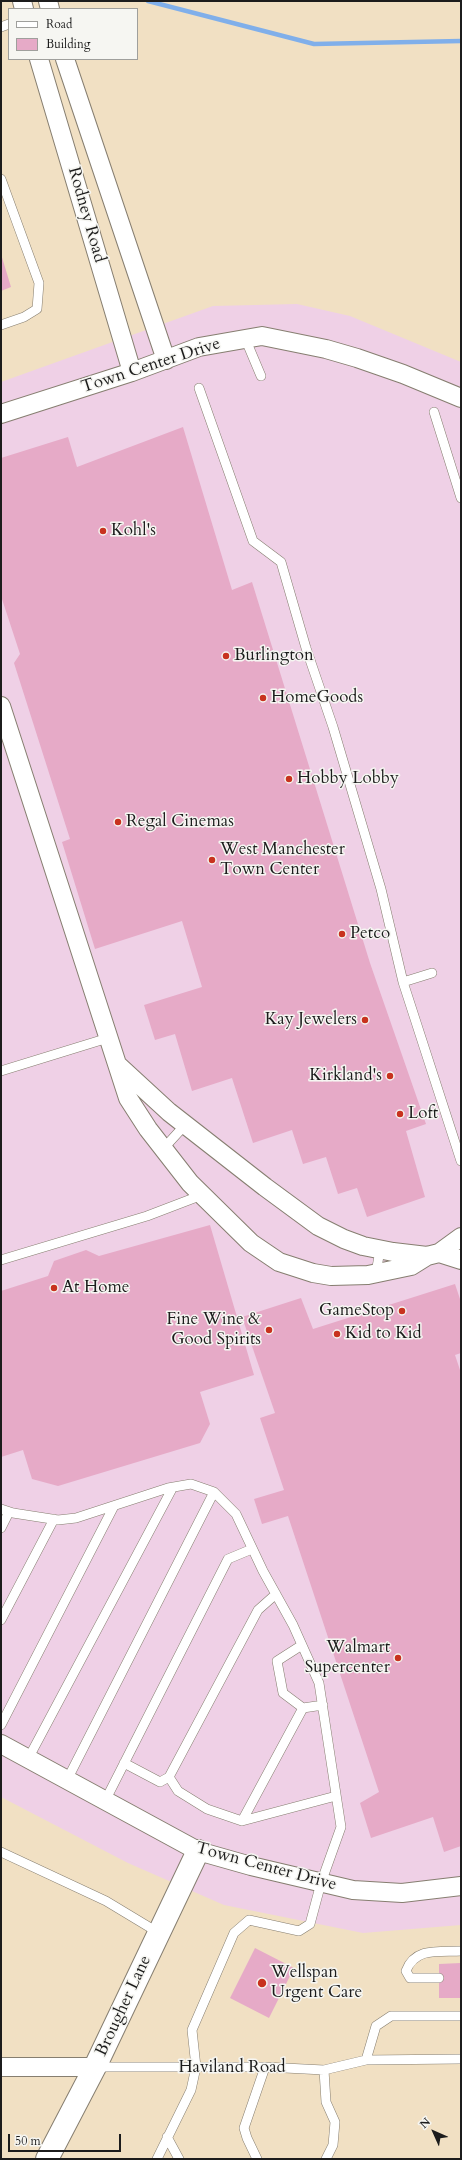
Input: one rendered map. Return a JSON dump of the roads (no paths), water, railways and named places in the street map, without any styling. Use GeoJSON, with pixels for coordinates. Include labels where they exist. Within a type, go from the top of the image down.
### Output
{"type":"FeatureCollection","features":[{"type":"Feature","properties":{"kind":"street","name":"Rodney Road"},"geometry":{"type":"LineString","coordinates":[[39,60],[132,372]]}},
{"type":"Feature","properties":{"kind":"street","name":"Rodney Road"},"geometry":{"type":"LineString","coordinates":[[66,60],[166,360]]}},
{"type":"Feature","properties":{"kind":"street","name":"Town Center Drive"},"geometry":{"type":"LineString","coordinates":[[1,414],[132,372],[199,347],[262,336],[326,348],[403,374],[461,398]]}},
{"type":"Feature","properties":{"kind":"street"},"geometry":{"type":"LineString","coordinates":[[1,706],[108,1038],[119,1066],[128,1098],[163,1148],[202,1195],[251,1244],[279,1262],[313,1273],[331,1276],[376,1273],[411,1266],[461,1237]]}},
{"type":"Feature","properties":{"kind":"street"},"geometry":{"type":"LineString","coordinates":[[119,1066],[185,1125],[318,1226],[344,1239],[380,1250],[433,1254],[461,1260]]}},
{"type":"Feature","properties":{"kind":"street","name":"Town Center Drive"},"geometry":{"type":"LineString","coordinates":[[1,1744],[198,1850],[251,1866],[353,1890],[402,1893],[461,1886]]}},
{"type":"Feature","properties":{"kind":"street","name":"Brougher Lane"},"geometry":{"type":"LineString","coordinates":[[46,2159],[95,2068],[198,1850]]}},
{"type":"Feature","properties":{"kind":"street","name":"Haviland Road"},"geometry":{"type":"LineString","coordinates":[[1,2067],[95,2068]]}},
{"type":"Feature","properties":{"kind":"lane"},"geometry":{"type":"LineString","coordinates":[[1,179],[39,283],[37,308],[24,317],[1,325]]}},
{"type":"Feature","properties":{"kind":"lane"},"geometry":{"type":"LineString","coordinates":[[245,338],[261,376]]}},
{"type":"Feature","properties":{"kind":"lane"},"geometry":{"type":"LineString","coordinates":[[199,388],[253,541],[281,562],[306,648],[333,727],[356,810],[381,889],[403,982],[461,1161]]}},
{"type":"Feature","properties":{"kind":"lane"},"geometry":{"type":"LineString","coordinates":[[434,412],[461,498]]}},
{"type":"Feature","properties":{"kind":"lane"},"geometry":{"type":"LineString","coordinates":[[403,982],[432,973]]}},
{"type":"Feature","properties":{"kind":"lane"},"geometry":{"type":"LineString","coordinates":[[1,1071],[108,1038]]}},
{"type":"Feature","properties":{"kind":"lane"},"geometry":{"type":"LineString","coordinates":[[163,1148],[185,1125]]}},
{"type":"Feature","properties":{"kind":"lane"},"geometry":{"type":"LineString","coordinates":[[1,1260],[147,1216],[202,1195]]}},
{"type":"Feature","properties":{"kind":"lane"},"geometry":{"type":"LineString","coordinates":[[376,1273],[380,1250]]}},
{"type":"Feature","properties":{"kind":"lane"},"geometry":{"type":"LineString","coordinates":[[1,1528],[5,1510],[54,1519],[76,1518],[173,1487],[191,1484],[214,1492],[236,1514],[252,1549],[302,1645],[319,1683],[341,1827],[320,1883],[310,1924],[298,1931],[249,1920],[234,1933],[192,2030],[196,2067],[191,2090],[156,2159]]}},
{"type":"Feature","properties":{"kind":"lane"},"geometry":{"type":"LineString","coordinates":[[28,1759],[173,1487]]}},
{"type":"Feature","properties":{"kind":"lane"},"geometry":{"type":"LineString","coordinates":[[67,1780],[214,1492]]}},
{"type":"Feature","properties":{"kind":"lane"},"geometry":{"type":"LineString","coordinates":[[1,1725],[114,1506]]}},
{"type":"Feature","properties":{"kind":"lane"},"geometry":{"type":"LineString","coordinates":[[1,1620],[54,1519]]}},
{"type":"Feature","properties":{"kind":"lane"},"geometry":{"type":"LineString","coordinates":[[105,1801],[228,1559],[252,1549]]}},
{"type":"Feature","properties":{"kind":"lane"},"geometry":{"type":"LineString","coordinates":[[124,1763],[160,1782],[169,1777],[258,1610],[276,1594]]}},
{"type":"Feature","properties":{"kind":"lane"},"geometry":{"type":"LineString","coordinates":[[302,1645],[278,1661],[283,1693],[304,1708],[323,1705]]}},
{"type":"Feature","properties":{"kind":"lane"},"geometry":{"type":"LineString","coordinates":[[242,1821],[304,1708]]}},
{"type":"Feature","properties":{"kind":"lane"},"geometry":{"type":"LineString","coordinates":[[169,1777],[178,1791],[207,1809],[242,1821],[336,1796]]}},
{"type":"Feature","properties":{"kind":"lane"},"geometry":{"type":"LineString","coordinates":[[1,1852],[106,1901],[159,1933]]}},
{"type":"Feature","properties":{"kind":"lane"},"geometry":{"type":"LineString","coordinates":[[439,1978],[410,1978],[406,1971],[410,1961],[420,1954],[461,1950]]}},
{"type":"Feature","properties":{"kind":"lane"},"geometry":{"type":"LineString","coordinates":[[366,2060],[376,2026],[391,2016],[461,2016]]}},
{"type":"Feature","properties":{"kind":"lane","name":"Haviland Road"},"geometry":{"type":"LineString","coordinates":[[95,2068],[265,2067],[324,2070],[366,2060],[461,2059]]}},
{"type":"Feature","properties":{"kind":"lane"},"geometry":{"type":"LineString","coordinates":[[257,2159],[244,2128],[265,2067]]}},
{"type":"Feature","properties":{"kind":"lane"},"geometry":{"type":"LineString","coordinates":[[324,2070],[326,2102],[335,2122],[333,2145],[326,2159]]}},
{"type":"Feature","properties":{"kind":"lane"},"geometry":{"type":"LineString","coordinates":[[167,2137],[179,2159]]}},
{"type":"Feature","properties":{"kind":"waterway"},"geometry":{"type":"LineString","coordinates":[[148,1],[314,44],[461,41]]}},
{"type":"Feature","properties":{"kind":"place","name":"Kohl's"},"geometry":{"type":"Point","coordinates":[103,531]}},
{"type":"Feature","properties":{"kind":"place","name":"Burlington"},"geometry":{"type":"Point","coordinates":[226,656]}},
{"type":"Feature","properties":{"kind":"place","name":"HomeGoods"},"geometry":{"type":"Point","coordinates":[263,698]}},
{"type":"Feature","properties":{"kind":"place","name":"Hobby Lobby"},"geometry":{"type":"Point","coordinates":[289,779]}},
{"type":"Feature","properties":{"kind":"place","name":"Regal Cinemas"},"geometry":{"type":"Point","coordinates":[118,822]}},
{"type":"Feature","properties":{"kind":"place","name":"West Manchester Town Center"},"geometry":{"type":"Point","coordinates":[212,860]}},
{"type":"Feature","properties":{"kind":"place","name":"Petco"},"geometry":{"type":"Point","coordinates":[342,934]}},
{"type":"Feature","properties":{"kind":"place","name":"Kay Jewelers"},"geometry":{"type":"Point","coordinates":[365,1020]}},
{"type":"Feature","properties":{"kind":"place","name":"Kirkland's"},"geometry":{"type":"Point","coordinates":[390,1076]}},
{"type":"Feature","properties":{"kind":"place","name":"Loft"},"geometry":{"type":"Point","coordinates":[400,1114]}},
{"type":"Feature","properties":{"kind":"place","name":"At Home"},"geometry":{"type":"Point","coordinates":[54,1288]}},
{"type":"Feature","properties":{"kind":"place","name":"GameStop"},"geometry":{"type":"Point","coordinates":[402,1311]}},
{"type":"Feature","properties":{"kind":"place","name":"Fine Wine & Good Spirits"},"geometry":{"type":"Point","coordinates":[269,1330]}},
{"type":"Feature","properties":{"kind":"place","name":"Kid to Kid"},"geometry":{"type":"Point","coordinates":[337,1334]}},
{"type":"Feature","properties":{"kind":"place","name":"Walmart Supercenter"},"geometry":{"type":"Point","coordinates":[398,1658]}},
{"type":"Feature","properties":{"kind":"place","name":"Wellspan Urgent Care"},"geometry":{"type":"Point","coordinates":[262,1983]}}]}
